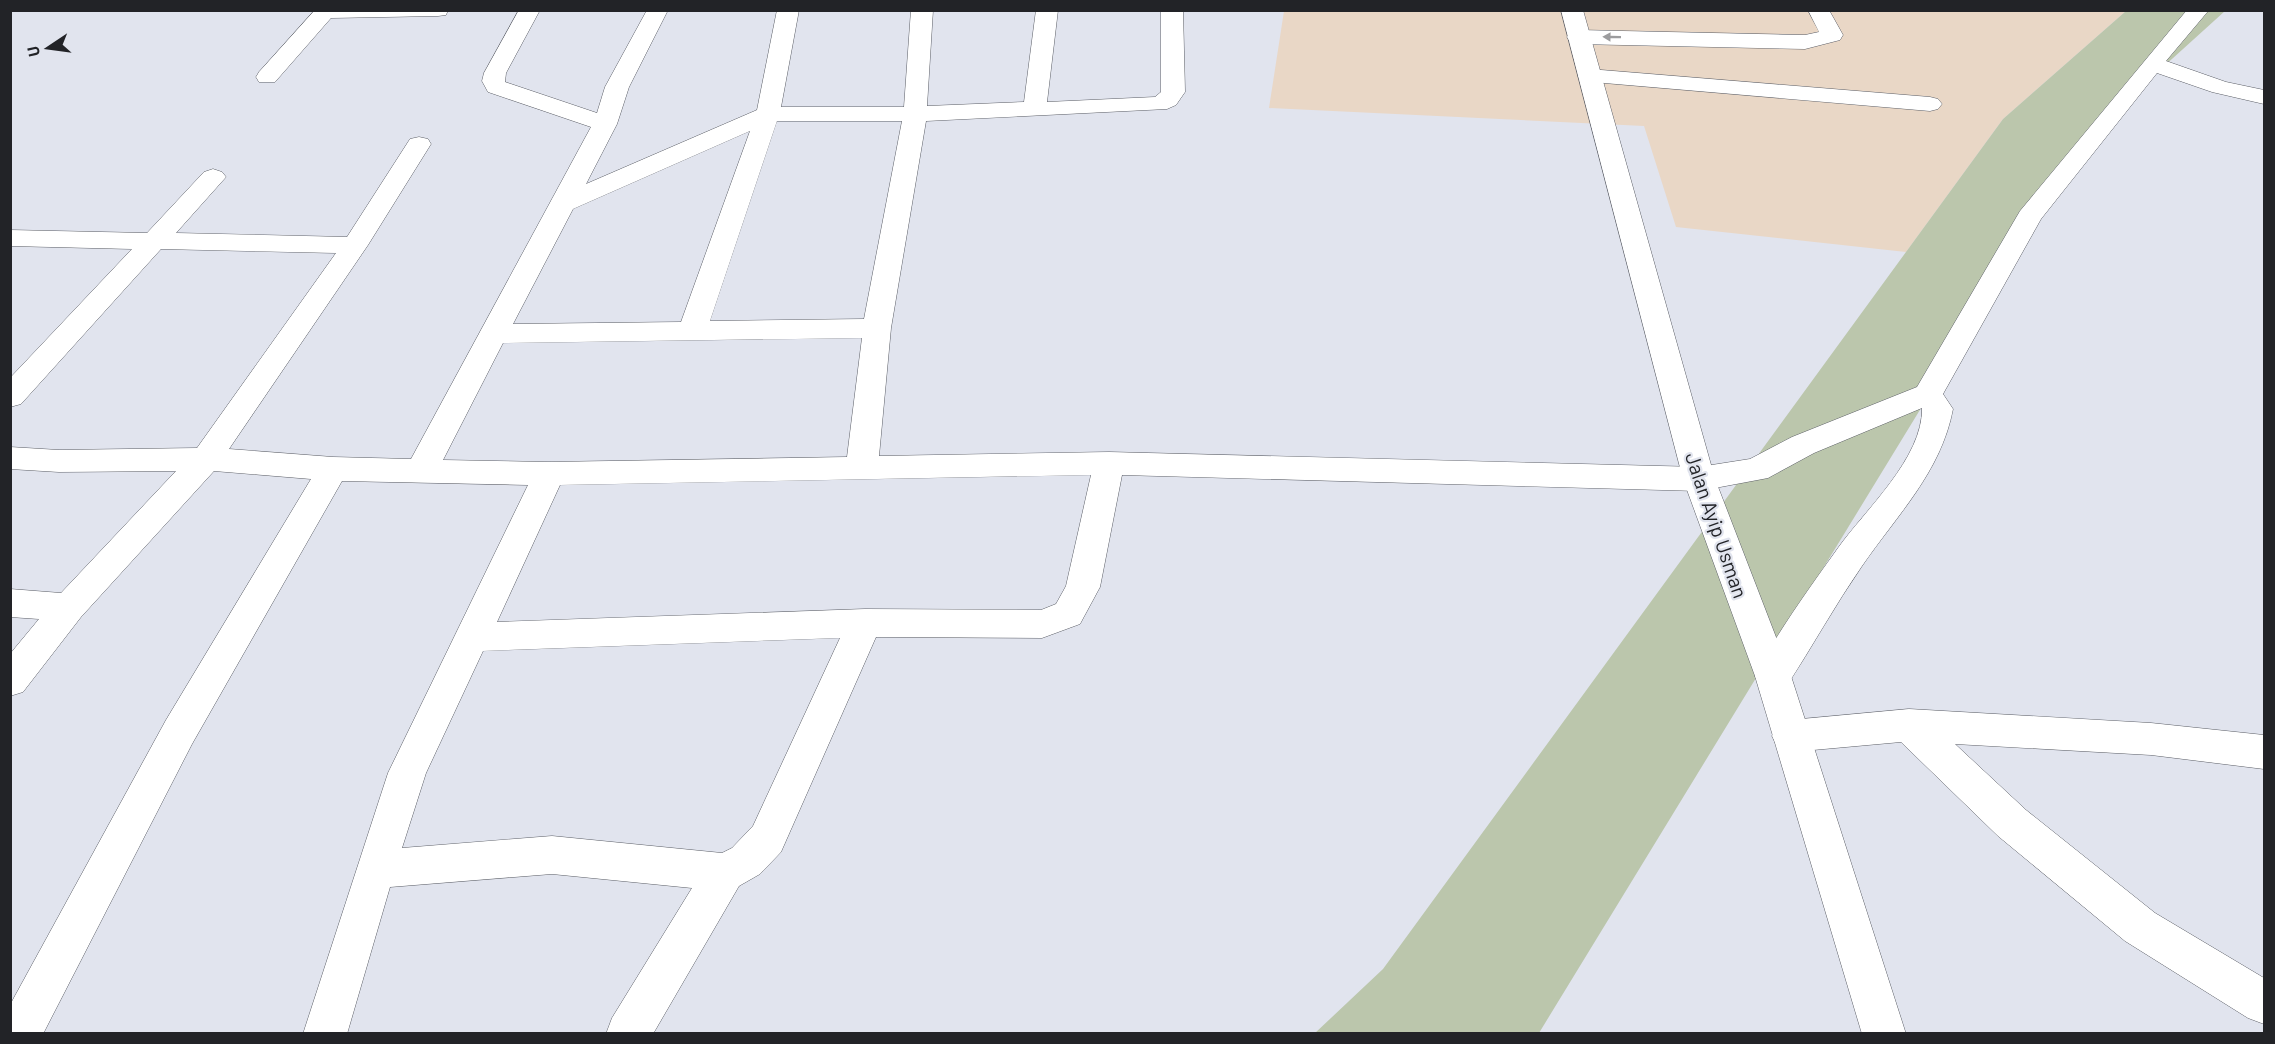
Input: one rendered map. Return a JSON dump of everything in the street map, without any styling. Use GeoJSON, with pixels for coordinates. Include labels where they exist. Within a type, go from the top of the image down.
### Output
{"type":"FeatureCollection","features":[{"type":"Feature","properties":{"kind":"street"},"geometry":{"type":"LineString","coordinates":[[267,77],[327,11],[438,10]]}},
{"type":"Feature","properties":{"kind":"street"},"geometry":{"type":"LineString","coordinates":[[530,10],[495,74],[493,81],[496,87],[605,124]]}},
{"type":"Feature","properties":{"kind":"street"},"geometry":{"type":"LineString","coordinates":[[421,471],[605,124],[617,87],[658,10]]}},
{"type":"Feature","properties":{"kind":"street"},"geometry":{"type":"LineString","coordinates":[[692,331],[768,114],[788,10]]}},
{"type":"Feature","properties":{"kind":"street"},"geometry":{"type":"LineString","coordinates":[[862,466],[878,328],[915,114],[922,10]]}},
{"type":"Feature","properties":{"kind":"street"},"geometry":{"type":"LineString","coordinates":[[1035,107],[1047,10]]}},
{"type":"Feature","properties":{"kind":"street"},"geometry":{"type":"LineString","coordinates":[[562,204],[768,114],[915,114],[1035,107],[1148,105],[1168,100],[1173,92],[1172,10]]}},
{"type":"Feature","properties":{"kind":"street"},"geometry":{"type":"LineString","coordinates":[[1575,24],[1805,42],[1821,40],[1832,35],[1818,10]]}},
{"type":"Feature","properties":{"kind":"street"},"geometry":{"type":"LineString","coordinates":[[10,458],[59,461],[206,459],[333,469],[549,474],[862,466],[1109,463],[1699,479],[1757,470],[1803,445],[1928,394],[2030,217],[2152,64],[2199,10]]}},
{"type":"Feature","properties":{"kind":"street","name":"Jalan Ayip Usman"},"geometry":{"type":"LineString","coordinates":[[1575,24],[1699,479],[1773,676],[1884,1034]]}},
{"type":"Feature","properties":{"kind":"street"},"geometry":{"type":"LineString","coordinates":[[2152,64],[2220,87],[2265,97]]}},
{"type":"Feature","properties":{"kind":"street"},"geometry":{"type":"LineString","coordinates":[[1589,76],[1930,104]]}},
{"type":"Feature","properties":{"kind":"street"},"geometry":{"type":"LineString","coordinates":[[10,681],[69,607],[206,459],[355,245],[419,144]]}},
{"type":"Feature","properties":{"kind":"street"},"geometry":{"type":"LineString","coordinates":[[10,397],[213,177]]}},
{"type":"Feature","properties":{"kind":"street"},"geometry":{"type":"LineString","coordinates":[[10,237],[355,245]]}},
{"type":"Feature","properties":{"kind":"street"},"geometry":{"type":"LineString","coordinates":[[494,334],[878,328]]}},
{"type":"Feature","properties":{"kind":"street"},"geometry":{"type":"LineString","coordinates":[[1773,676],[1850,558],[1918,466],[1936,428],[1938,409],[1928,394]]}},
{"type":"Feature","properties":{"kind":"street"},"geometry":{"type":"LineString","coordinates":[[473,637],[865,623],[1042,624],[1068,614],[1083,587],[1109,463]]}},
{"type":"Feature","properties":{"kind":"street"},"geometry":{"type":"LineString","coordinates":[[19,1034],[179,732],[333,469]]}},
{"type":"Feature","properties":{"kind":"street"},"geometry":{"type":"LineString","coordinates":[[325,1034],[407,773],[549,474]]}},
{"type":"Feature","properties":{"kind":"street"},"geometry":{"type":"LineString","coordinates":[[10,603],[69,607]]}},
{"type":"Feature","properties":{"kind":"street"},"geometry":{"type":"LineString","coordinates":[[628,1034],[725,872],[746,861],[767,839],[865,623]]}},
{"type":"Feature","properties":{"kind":"street"},"geometry":{"type":"LineString","coordinates":[[1791,736],[1908,725],[2151,739],[2264,752]]}},
{"type":"Feature","properties":{"kind":"street"},"geometry":{"type":"LineString","coordinates":[[1908,725],[2012,823],[2140,927],[2265,1002]]}},
{"type":"Feature","properties":{"kind":"street"},"geometry":{"type":"LineString","coordinates":[[375,869],[552,855],[725,872]]}},
{"type":"Feature","properties":{"kind":"shaded area"},"geometry":{"type":"Polygon","coordinates":[[[1284,11],[2126,11],[2003,119],[1906,252],[1676,227],[1644,126],[1269,108],[1284,11]]]}},
{"type":"Feature","properties":{"kind":"green space"},"geometry":{"type":"Polygon","coordinates":[[[2126,11],[2225,11],[2088,135],[1539,1033],[1314,1034],[1383,969],[2003,119],[2126,11]]]}}]}
